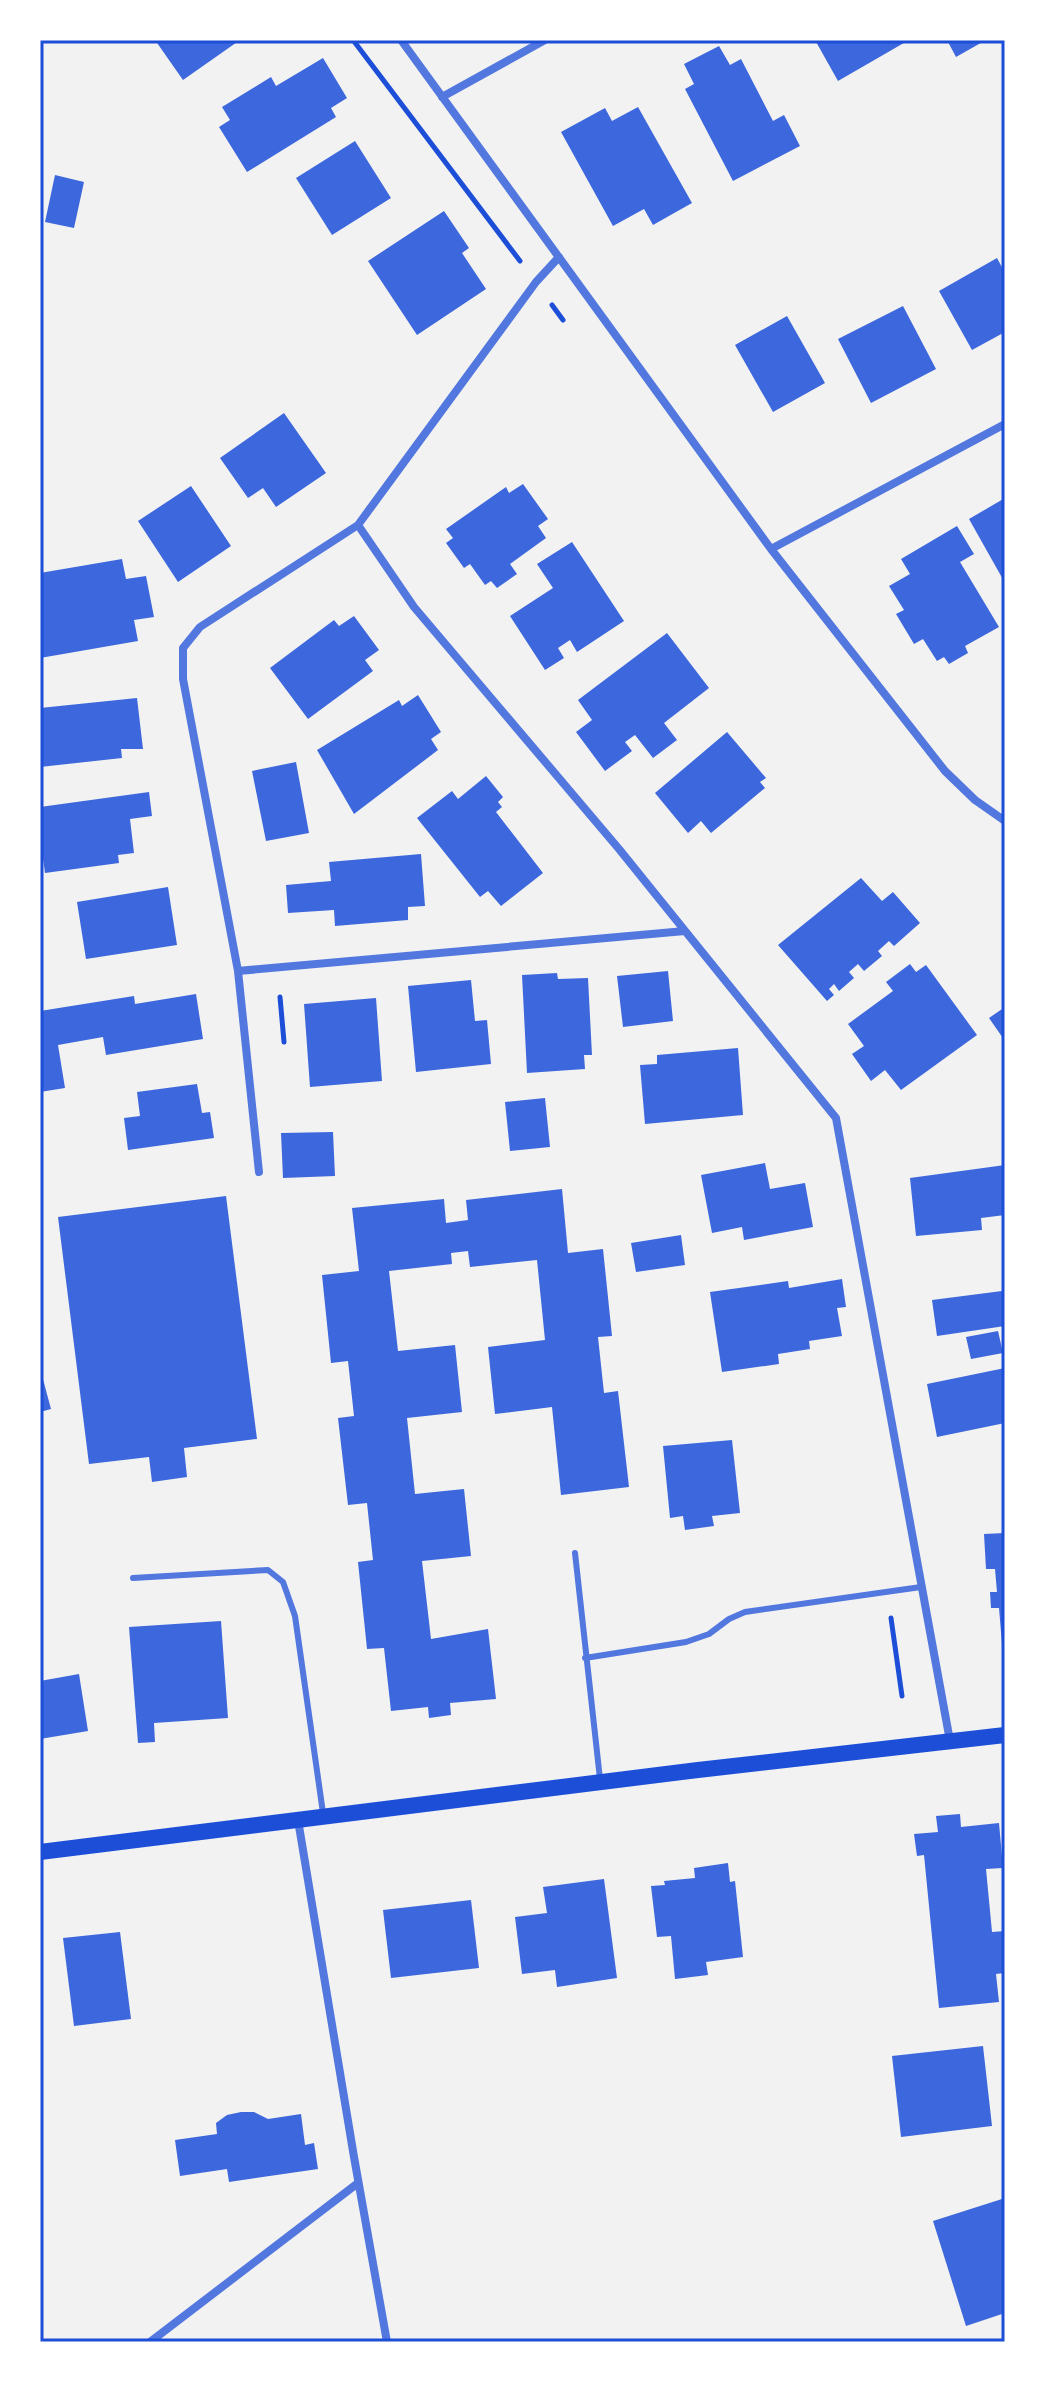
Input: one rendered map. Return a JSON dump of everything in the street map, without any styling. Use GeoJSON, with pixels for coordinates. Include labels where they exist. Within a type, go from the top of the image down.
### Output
{"type":"FeatureCollection","features":[{"type":"Feature","properties":{"kind":"main road"},"geometry":{"type":"LineString","coordinates":[[40,1852],[1005,1735]]}},
{"type":"Feature","properties":{"kind":"street"},"geometry":{"type":"LineString","coordinates":[[401,40],[771,549],[945,771],[975,800],[1005,821]]}},
{"type":"Feature","properties":{"kind":"street"},"geometry":{"type":"LineString","coordinates":[[442,97],[545,40]]}},
{"type":"Feature","properties":{"kind":"street"},"geometry":{"type":"LineString","coordinates":[[259,1172],[238,971],[183,679],[183,648],[200,627],[358,525],[536,282],[559,257]]}},
{"type":"Feature","properties":{"kind":"street"},"geometry":{"type":"LineString","coordinates":[[771,549],[1005,424]]}},
{"type":"Feature","properties":{"kind":"street"},"geometry":{"type":"LineString","coordinates":[[358,525],[414,607],[619,849],[836,1118],[950,1742]]}},
{"type":"Feature","properties":{"kind":"street"},"geometry":{"type":"LineString","coordinates":[[238,971],[685,931]]}},
{"type":"Feature","properties":{"kind":"street"},"geometry":{"type":"LineString","coordinates":[[298,1820],[387,2342]]}},
{"type":"Feature","properties":{"kind":"street"},"geometry":{"type":"LineString","coordinates":[[150,2342],[358,2183]]}},
{"type":"Feature","properties":{"kind":"lane"},"geometry":{"type":"LineString","coordinates":[[575,1553],[600,1782]]}},
{"type":"Feature","properties":{"kind":"lane"},"geometry":{"type":"LineString","coordinates":[[133,1578],[268,1570],[283,1582],[295,1616],[324,1817]]}},
{"type":"Feature","properties":{"kind":"lane"},"geometry":{"type":"LineString","coordinates":[[585,1658],[686,1642],[709,1634],[745,1612],[921,1587]]}},
{"type":"Feature","properties":{"kind":"path"},"geometry":{"type":"LineString","coordinates":[[353,40],[563,320]]}},
{"type":"Feature","properties":{"kind":"path"},"geometry":{"type":"LineString","coordinates":[[280,988],[284,1042]]}},
{"type":"Feature","properties":{"kind":"path"},"geometry":{"type":"LineString","coordinates":[[888,1591],[902,1696]]}},
{"type":"Feature","properties":{"kind":"building"},"geometry":{"type":"Polygon","coordinates":[[[155,40],[240,40],[183,80],[155,40]]]}},
{"type":"Feature","properties":{"kind":"building"},"geometry":{"type":"Polygon","coordinates":[[[815,40],[909,40],[838,81],[815,40]]]}},
{"type":"Feature","properties":{"kind":"building"},"geometry":{"type":"Polygon","coordinates":[[[947,40],[986,40],[956,57],[947,40]]]}},
{"type":"Feature","properties":{"kind":"building"},"geometry":{"type":"Polygon","coordinates":[[[719,46],[730,65],[741,59],[773,121],[784,115],[800,146],[733,181],[685,89],[694,84],[684,64],[719,46]]]}},
{"type":"Feature","properties":{"kind":"building"},"geometry":{"type":"Polygon","coordinates":[[[323,58],[347,98],[331,108],[336,117],[247,172],[219,127],[230,120],[222,107],[271,77],[276,86],[323,58]]]}},
{"type":"Feature","properties":{"kind":"building"},"geometry":{"type":"Polygon","coordinates":[[[638,107],[692,203],[653,225],[644,209],[613,226],[561,132],[605,108],[612,121],[638,107]]]}},
{"type":"Feature","properties":{"kind":"building"},"geometry":{"type":"Polygon","coordinates":[[[355,141],[391,198],[332,235],[296,178],[355,141]]]}},
{"type":"Feature","properties":{"kind":"building"},"geometry":{"type":"Polygon","coordinates":[[[55,175],[84,182],[74,228],[45,222],[55,175]]]}},
{"type":"Feature","properties":{"kind":"building"},"geometry":{"type":"Polygon","coordinates":[[[444,211],[469,248],[462,253],[486,289],[417,335],[368,261],[444,211]]]}},
{"type":"Feature","properties":{"kind":"building"},"geometry":{"type":"Polygon","coordinates":[[[997,258],[1005,273],[1005,332],[972,350],[939,291],[997,258]]]}},
{"type":"Feature","properties":{"kind":"building"},"geometry":{"type":"Polygon","coordinates":[[[903,306],[936,369],[871,403],[838,339],[903,306]]]}},
{"type":"Feature","properties":{"kind":"building"},"geometry":{"type":"Polygon","coordinates":[[[787,316],[825,383],[773,412],[735,345],[787,316]]]}},
{"type":"Feature","properties":{"kind":"building"},"geometry":{"type":"Polygon","coordinates":[[[284,413],[326,473],[276,507],[263,488],[248,498],[220,458],[284,413]]]}},
{"type":"Feature","properties":{"kind":"building"},"geometry":{"type":"Polygon","coordinates":[[[523,484],[548,519],[538,526],[546,538],[510,564],[517,574],[497,588],[491,581],[485,585],[470,564],[464,568],[446,543],[453,538],[446,529],[506,487],[509,493],[523,484]]]}},
{"type":"Feature","properties":{"kind":"building"},"geometry":{"type":"Polygon","coordinates":[[[191,486],[231,546],[178,582],[138,521],[191,486]]]}},
{"type":"Feature","properties":{"kind":"building"},"geometry":{"type":"Polygon","coordinates":[[[1005,498],[1005,583],[969,519],[1005,498]]]}},
{"type":"Feature","properties":{"kind":"building"},"geometry":{"type":"Polygon","coordinates":[[[957,526],[974,554],[960,562],[999,627],[965,646],[968,653],[949,664],[944,657],[937,661],[923,639],[914,644],[896,614],[904,610],[889,586],[910,574],[901,559],[957,526]]]}},
{"type":"Feature","properties":{"kind":"building"},"geometry":{"type":"Polygon","coordinates":[[[572,542],[624,621],[577,652],[570,640],[558,648],[564,658],[545,670],[510,616],[553,588],[537,564],[572,542]]]}},
{"type":"Feature","properties":{"kind":"building"},"geometry":{"type":"Polygon","coordinates":[[[122,559],[126,579],[146,576],[154,617],[134,620],[138,641],[40,658],[40,573],[122,559]]]}},
{"type":"Feature","properties":{"kind":"building"},"geometry":{"type":"Polygon","coordinates":[[[354,616],[379,650],[365,660],[373,671],[308,719],[270,668],[334,620],[339,626],[354,616]]]}},
{"type":"Feature","properties":{"kind":"building"},"geometry":{"type":"Polygon","coordinates":[[[667,633],[709,688],[664,723],[677,740],[653,758],[635,735],[625,742],[632,751],[605,771],[576,732],[592,720],[578,700],[667,633]]]}},
{"type":"Feature","properties":{"kind":"building"},"geometry":{"type":"Polygon","coordinates":[[[418,695],[441,732],[431,739],[438,750],[354,814],[317,750],[399,700],[402,706],[418,695]]]}},
{"type":"Feature","properties":{"kind":"building"},"geometry":{"type":"Polygon","coordinates":[[[137,698],[143,749],[121,749],[122,758],[40,767],[40,708],[137,698]]]}},
{"type":"Feature","properties":{"kind":"building"},"geometry":{"type":"Polygon","coordinates":[[[727,732],[766,778],[760,782],[765,788],[711,833],[701,821],[688,833],[655,793],[727,732]]]}},
{"type":"Feature","properties":{"kind":"building"},"geometry":{"type":"Polygon","coordinates":[[[296,762],[309,833],[266,841],[252,771],[296,762]]]}},
{"type":"Feature","properties":{"kind":"building"},"geometry":{"type":"Polygon","coordinates":[[[486,776],[503,797],[498,802],[502,807],[496,812],[543,873],[501,906],[488,891],[480,897],[417,818],[452,791],[458,799],[486,776]]]}},
{"type":"Feature","properties":{"kind":"building"},"geometry":{"type":"Polygon","coordinates":[[[149,792],[152,816],[130,819],[134,853],[118,855],[119,863],[45,873],[40,807],[149,792]]]}},
{"type":"Feature","properties":{"kind":"building"},"geometry":{"type":"Polygon","coordinates":[[[421,854],[425,906],[408,907],[408,920],[335,926],[334,910],[288,913],[286,885],[331,881],[329,862],[421,854]]]}},
{"type":"Feature","properties":{"kind":"building"},"geometry":{"type":"Polygon","coordinates":[[[861,878],[882,901],[893,892],[920,923],[894,946],[889,941],[878,951],[882,956],[864,971],[858,964],[849,972],[854,978],[839,991],[834,984],[829,989],[834,995],[827,1001],[778,945],[861,878]]]}},
{"type":"Feature","properties":{"kind":"building"},"geometry":{"type":"Polygon","coordinates":[[[168,887],[177,945],[86,959],[77,902],[168,887]]]}},
{"type":"Feature","properties":{"kind":"building"},"geometry":{"type":"Polygon","coordinates":[[[910,964],[916,972],[926,965],[977,1035],[901,1090],[885,1070],[871,1081],[852,1054],[864,1046],[848,1024],[893,991],[886,982],[910,964]]]}},
{"type":"Feature","properties":{"kind":"building"},"geometry":{"type":"Polygon","coordinates":[[[668,971],[673,1021],[623,1027],[617,976],[668,971]]]}},
{"type":"Feature","properties":{"kind":"building"},"geometry":{"type":"Polygon","coordinates":[[[557,973],[558,979],[588,978],[592,1055],[584,1055],[585,1069],[527,1073],[522,975],[557,973]]]}},
{"type":"Feature","properties":{"kind":"building"},"geometry":{"type":"Polygon","coordinates":[[[471,980],[475,1021],[487,1020],[491,1064],[416,1072],[408,986],[471,980]]]}},
{"type":"Feature","properties":{"kind":"building"},"geometry":{"type":"Polygon","coordinates":[[[196,994],[203,1039],[106,1055],[103,1037],[58,1045],[65,1088],[40,1092],[40,1011],[134,996],[135,1004],[196,994]]]}},
{"type":"Feature","properties":{"kind":"building"},"geometry":{"type":"Polygon","coordinates":[[[376,998],[382,1081],[310,1087],[304,1004],[376,998]]]}},
{"type":"Feature","properties":{"kind":"building"},"geometry":{"type":"Polygon","coordinates":[[[1005,1007],[1005,1041],[989,1018],[1005,1007]]]}},
{"type":"Feature","properties":{"kind":"building"},"geometry":{"type":"Polygon","coordinates":[[[738,1048],[743,1115],[645,1124],[640,1065],[657,1064],[657,1055],[738,1048]]]}},
{"type":"Feature","properties":{"kind":"building"},"geometry":{"type":"Polygon","coordinates":[[[197,1084],[202,1113],[210,1112],[214,1138],[128,1150],[124,1118],[140,1116],[137,1092],[197,1084]]]}},
{"type":"Feature","properties":{"kind":"building"},"geometry":{"type":"Polygon","coordinates":[[[545,1098],[550,1147],[510,1151],[505,1102],[545,1098]]]}},
{"type":"Feature","properties":{"kind":"building"},"geometry":{"type":"Polygon","coordinates":[[[333,1132],[335,1176],[283,1178],[281,1133],[333,1132]]]}},
{"type":"Feature","properties":{"kind":"building"},"geometry":{"type":"Polygon","coordinates":[[[765,1163],[770,1189],[805,1183],[813,1227],[744,1240],[742,1227],[712,1233],[701,1175],[765,1163]]]}},
{"type":"Feature","properties":{"kind":"building"},"geometry":{"type":"Polygon","coordinates":[[[1005,1165],[1005,1215],[981,1218],[982,1230],[916,1236],[910,1178],[1005,1165]]]}},
{"type":"Feature","properties":{"kind":"building"},"geometry":{"type":"Polygon","coordinates":[[[562,1189],[568,1253],[603,1249],[612,1336],[598,1337],[604,1393],[618,1391],[629,1487],[561,1495],[552,1407],[495,1414],[488,1347],[545,1340],[537,1260],[470,1267],[468,1251],[451,1253],[452,1264],[389,1271],[398,1351],[455,1345],[462,1412],[407,1418],[415,1494],[464,1489],[471,1556],[422,1561],[431,1639],[488,1629],[496,1699],[450,1703],[451,1715],[429,1718],[428,1707],[391,1711],[384,1648],[367,1649],[358,1562],[373,1560],[367,1503],[348,1505],[338,1418],[354,1416],[348,1361],[331,1363],[322,1275],[359,1271],[352,1208],[444,1199],[446,1223],[468,1220],[466,1200],[562,1189]]]}},
{"type":"Feature","properties":{"kind":"building"},"geometry":{"type":"Polygon","coordinates":[[[226,1196],[257,1439],[184,1448],[187,1477],[152,1482],[149,1457],[89,1464],[58,1217],[226,1196]]]}},
{"type":"Feature","properties":{"kind":"building"},"geometry":{"type":"Polygon","coordinates":[[[681,1235],[685,1265],[636,1272],[631,1243],[681,1235]]]}},
{"type":"Feature","properties":{"kind":"building"},"geometry":{"type":"Polygon","coordinates":[[[842,1279],[846,1307],[837,1308],[842,1336],[809,1341],[810,1349],[778,1354],[779,1364],[722,1372],[710,1292],[788,1281],[789,1288],[842,1279]]]}},
{"type":"Feature","properties":{"kind":"building"},"geometry":{"type":"Polygon","coordinates":[[[1002,1291],[1005,1326],[937,1336],[932,1300],[1002,1291]]]}},
{"type":"Feature","properties":{"kind":"building"},"geometry":{"type":"Polygon","coordinates":[[[998,1331],[1003,1353],[971,1359],[966,1337],[998,1331]]]}},
{"type":"Feature","properties":{"kind":"building"},"geometry":{"type":"Polygon","coordinates":[[[40,1368],[51,1409],[40,1412],[40,1368]]]}},
{"type":"Feature","properties":{"kind":"building"},"geometry":{"type":"Polygon","coordinates":[[[1005,1368],[1005,1423],[937,1437],[927,1384],[1005,1368]]]}},
{"type":"Feature","properties":{"kind":"building"},"geometry":{"type":"Polygon","coordinates":[[[732,1440],[740,1513],[712,1516],[714,1526],[685,1530],[683,1516],[670,1518],[663,1446],[732,1440]]]}},
{"type":"Feature","properties":{"kind":"building"},"geometry":{"type":"Polygon","coordinates":[[[1005,1533],[1005,1644],[1002,1644],[999,1608],[991,1608],[990,1592],[997,1592],[995,1569],[986,1569],[984,1534],[1005,1533]]]}},
{"type":"Feature","properties":{"kind":"building"},"geometry":{"type":"Polygon","coordinates":[[[221,1621],[228,1718],[154,1723],[155,1742],[138,1743],[129,1627],[221,1621]]]}},
{"type":"Feature","properties":{"kind":"building"},"geometry":{"type":"Polygon","coordinates":[[[79,1674],[88,1731],[40,1739],[40,1681],[79,1674]]]}},
{"type":"Feature","properties":{"kind":"building"},"geometry":{"type":"Polygon","coordinates":[[[960,1814],[961,1827],[999,1823],[1003,1868],[986,1869],[992,1932],[1005,1931],[1005,1973],[996,1974],[999,2002],[939,2008],[924,1855],[917,1856],[914,1834],[938,1832],[936,1816],[960,1814]]]}},
{"type":"Feature","properties":{"kind":"building"},"geometry":{"type":"Polygon","coordinates":[[[728,1863],[730,1882],[735,1881],[743,1957],[706,1962],[708,1975],[675,1979],[671,1936],[657,1937],[651,1886],[665,1885],[664,1881],[695,1878],[694,1868],[728,1863]]]}},
{"type":"Feature","properties":{"kind":"building"},"geometry":{"type":"Polygon","coordinates":[[[604,1879],[617,1978],[557,1987],[555,1970],[522,1974],[515,1917],[547,1913],[543,1887],[604,1879]]]}},
{"type":"Feature","properties":{"kind":"building"},"geometry":{"type":"Polygon","coordinates":[[[471,1900],[479,1968],[391,1978],[383,1910],[471,1900]]]}},
{"type":"Feature","properties":{"kind":"building"},"geometry":{"type":"Polygon","coordinates":[[[120,1932],[131,2019],[74,2026],[63,1938],[120,1932]]]}},
{"type":"Feature","properties":{"kind":"building"},"geometry":{"type":"Polygon","coordinates":[[[983,2046],[992,2126],[901,2137],[892,2056],[983,2046]]]}},
{"type":"Feature","properties":{"kind":"building"},"geometry":{"type":"Polygon","coordinates":[[[254,2112],[268,2119],[301,2114],[305,2145],[314,2143],[318,2169],[229,2182],[227,2169],[180,2176],[175,2140],[217,2134],[216,2123],[227,2115],[254,2112]]]}},
{"type":"Feature","properties":{"kind":"building"},"geometry":{"type":"Polygon","coordinates":[[[1002,2199],[1005,2208],[1005,2313],[966,2326],[933,2221],[1002,2199]]]}}]}
